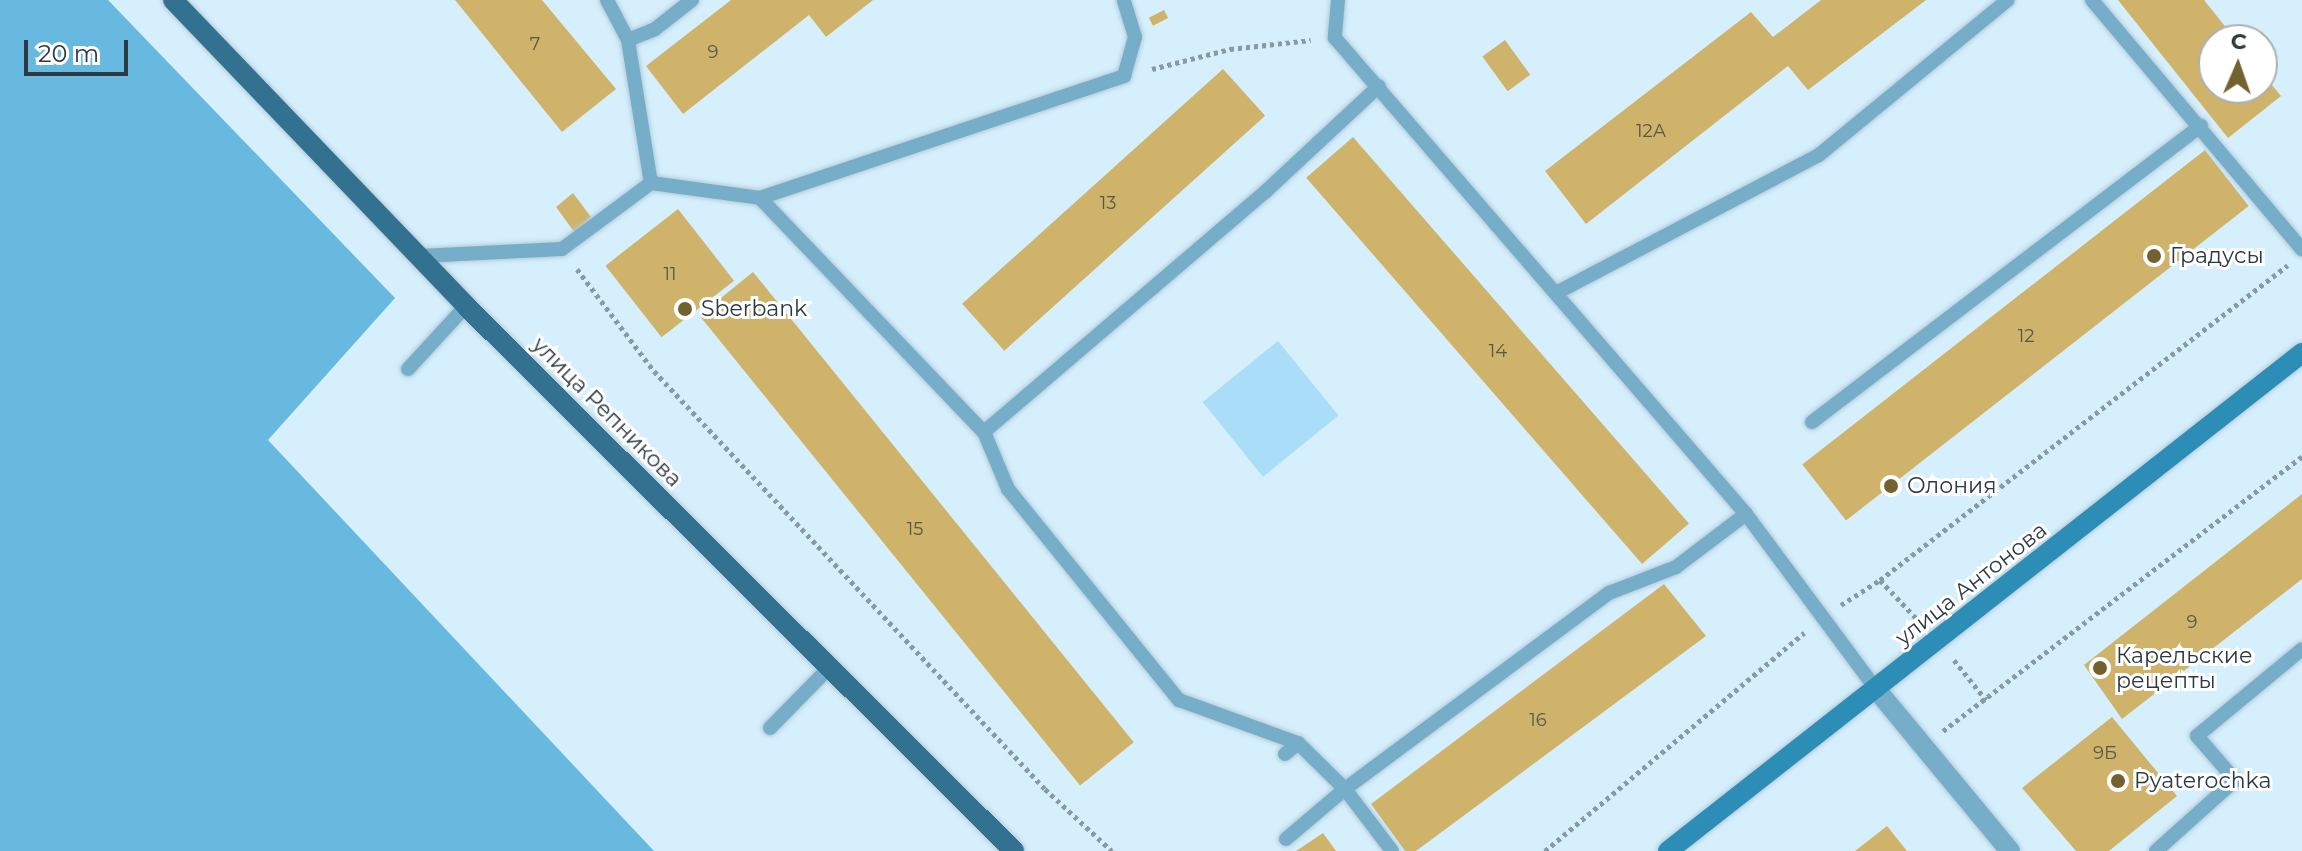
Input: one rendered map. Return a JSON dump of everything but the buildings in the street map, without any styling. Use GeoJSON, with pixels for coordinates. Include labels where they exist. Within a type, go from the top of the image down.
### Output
{"type":"FeatureCollection","features":[{"type":"Feature","properties":{"kind":"main road","name":"улица Репникова"},"geometry":{"type":"LineString","coordinates":[[173,0],[466,306],[1014,851]]}},
{"type":"Feature","properties":{"kind":"street","name":"улица Антонова"},"geometry":{"type":"LineString","coordinates":[[1668,851],[2302,353]]}},
{"type":"Feature","properties":{"kind":"street"},"geometry":{"type":"LineString","coordinates":[[1876,689],[2006,850]]}},
{"type":"Feature","properties":{"kind":"lane"},"geometry":{"type":"LineString","coordinates":[[607,0],[628,40],[651,183]]}},
{"type":"Feature","properties":{"kind":"lane"},"geometry":{"type":"LineString","coordinates":[[628,40],[655,29],[692,0]]}},
{"type":"Feature","properties":{"kind":"lane"},"geometry":{"type":"LineString","coordinates":[[420,256],[562,249],[651,183],[760,198],[1124,76],[1135,37],[1124,0]]}},
{"type":"Feature","properties":{"kind":"lane"},"geometry":{"type":"LineString","coordinates":[[1338,0],[1335,38],[1558,292],[1746,514],[1876,689]]}},
{"type":"Feature","properties":{"kind":"lane"},"geometry":{"type":"LineString","coordinates":[[1558,292],[1819,155],[2008,0]]}},
{"type":"Feature","properties":{"kind":"lane"},"geometry":{"type":"LineString","coordinates":[[2092,0],[2302,249]]}},
{"type":"Feature","properties":{"kind":"lane"},"geometry":{"type":"LineString","coordinates":[[984,432],[1266,191],[1379,86]]}},
{"type":"Feature","properties":{"kind":"lane"},"geometry":{"type":"LineString","coordinates":[[1812,422],[2201,126]]}},
{"type":"Feature","properties":{"kind":"lane"},"geometry":{"type":"LineString","coordinates":[[760,198],[984,432],[1008,489],[1179,700],[1298,743],[1345,789],[1392,851]]}},
{"type":"Feature","properties":{"kind":"lane"},"geometry":{"type":"LineString","coordinates":[[408,369],[466,306]]}},
{"type":"Feature","properties":{"kind":"lane"},"geometry":{"type":"LineString","coordinates":[[1286,839],[1345,789],[1609,593],[1676,567],[1746,514]]}},
{"type":"Feature","properties":{"kind":"lane"},"geometry":{"type":"LineString","coordinates":[[2156,851],[2235,780],[2197,736],[2302,649]]}},
{"type":"Feature","properties":{"kind":"lane"},"geometry":{"type":"LineString","coordinates":[[770,728],[831,666]]}},
{"type":"Feature","properties":{"kind":"lane"},"geometry":{"type":"LineString","coordinates":[[1285,754],[1298,743]]}},
{"type":"Feature","properties":{"kind":"path"},"geometry":{"type":"LineString","coordinates":[[1124,76],[1230,49],[1335,38]]}},
{"type":"Feature","properties":{"kind":"path"},"geometry":{"type":"LineString","coordinates":[[562,249],[654,371],[1045,789],[1112,851]]}},
{"type":"Feature","properties":{"kind":"path"},"geometry":{"type":"LineString","coordinates":[[1545,851],[1822,617],[1880,580],[2290,264]]}},
{"type":"Feature","properties":{"kind":"path"},"geometry":{"type":"LineString","coordinates":[[1923,746],[2302,457]]}},
{"type":"Feature","properties":{"kind":"shaded area"},"geometry":{"type":"Polygon","coordinates":[[[0,0],[108,0],[395,298],[268,440],[654,851],[0,851],[0,0]]]}},
{"type":"Feature","properties":{"kind":"shaded area"},"geometry":{"type":"Polygon","coordinates":[[[1278,341],[1338,416],[1263,477],[1203,402],[1278,341]]]}},
{"type":"Feature","properties":{"kind":"place","name":"Градусы"},"geometry":{"type":"Point","coordinates":[2154,256]}},
{"type":"Feature","properties":{"kind":"place","name":"Sberbank"},"geometry":{"type":"Point","coordinates":[685,309]}},
{"type":"Feature","properties":{"kind":"place","name":"Олония"},"geometry":{"type":"Point","coordinates":[1891,486]}},
{"type":"Feature","properties":{"kind":"place","name":"Карельские рецепты"},"geometry":{"type":"Point","coordinates":[2100,668]}},
{"type":"Feature","properties":{"kind":"place","name":"Pyaterochka"},"geometry":{"type":"Point","coordinates":[2118,781]}}]}
